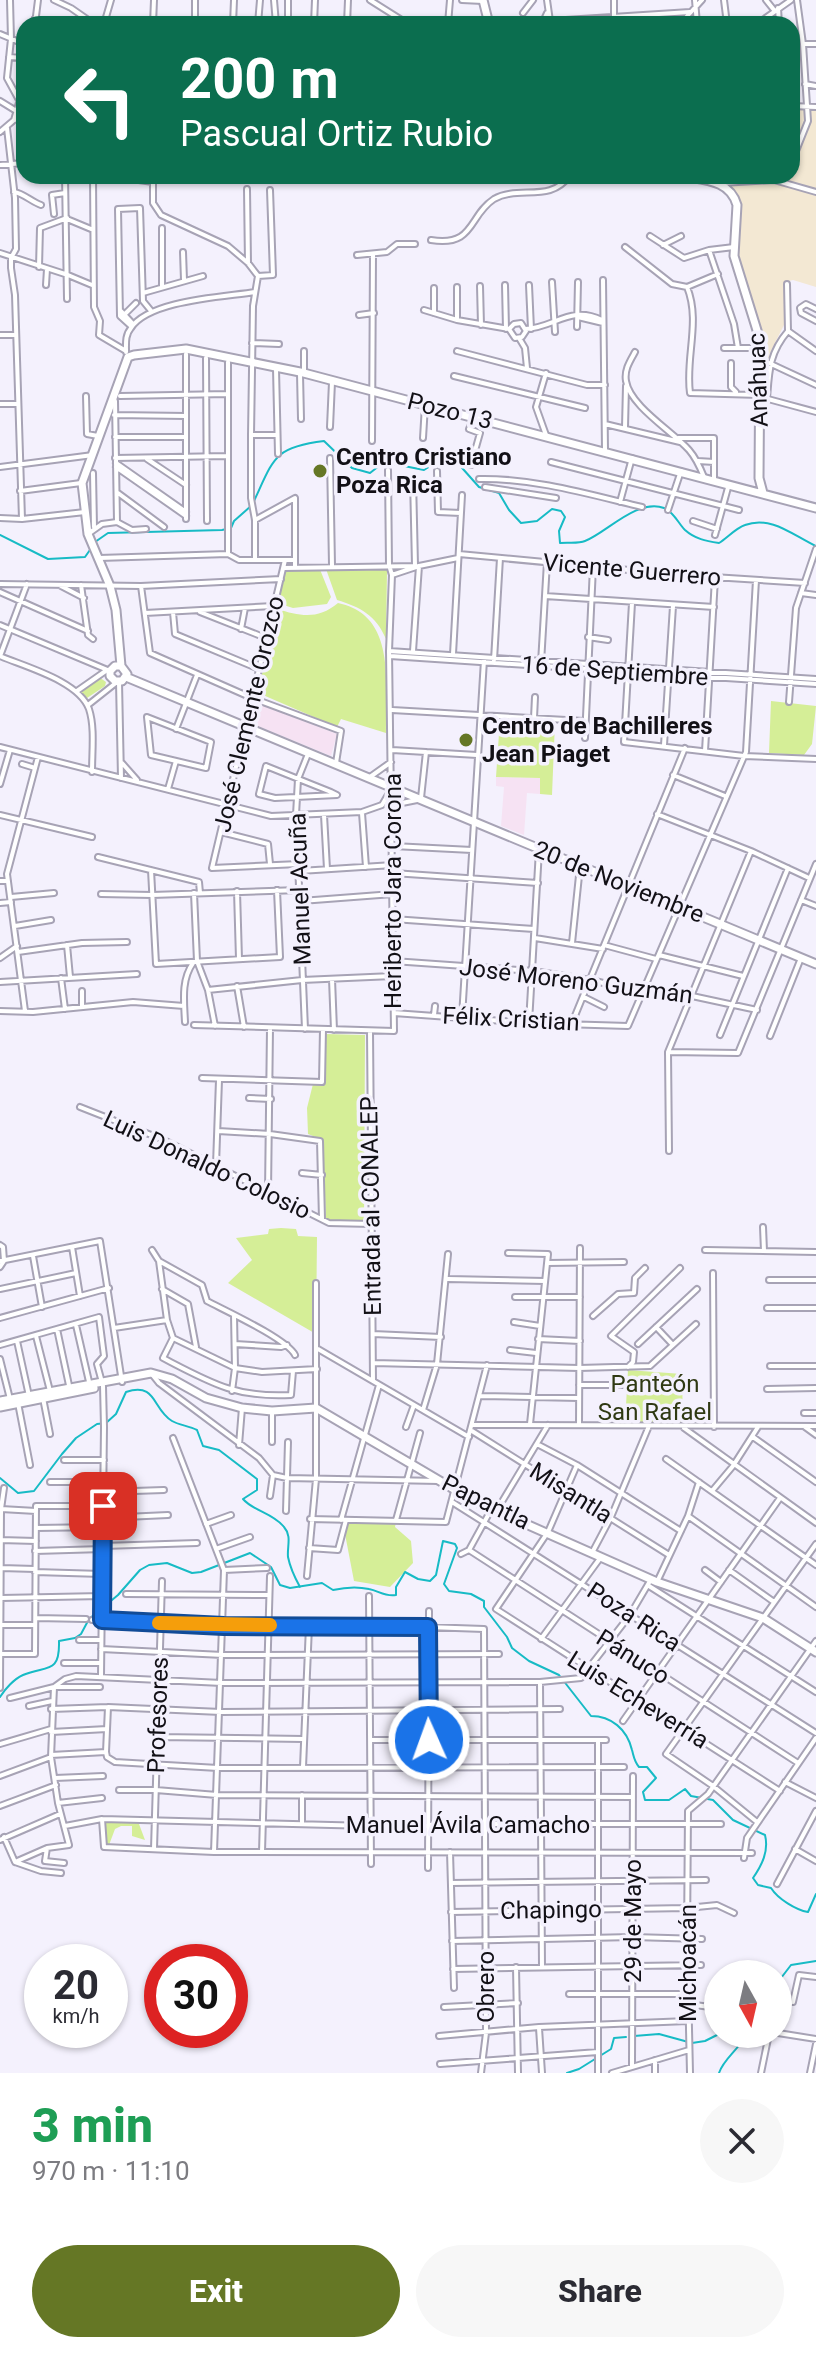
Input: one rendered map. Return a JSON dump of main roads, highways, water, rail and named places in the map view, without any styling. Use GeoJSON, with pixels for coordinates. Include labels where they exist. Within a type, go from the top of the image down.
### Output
{"type":"FeatureCollection","features":[{"type":"Feature","properties":{"kind":"main road","name":"Anáhuac"},"geometry":{"type":"LineString","coordinates":[[721,184],[730,190],[737,205],[739,214],[734,247],[737,266],[757,327],[760,348],[764,397],[760,406],[759,478],[763,493]]}},
{"type":"Feature","properties":{"kind":"main road","name":"Pozo 13"},"geometry":{"type":"LineString","coordinates":[[121,666],[116,610],[110,586],[89,537],[82,483],[118,396],[127,354],[177,348],[276,367],[605,450],[816,508]]}},
{"type":"Feature","properties":{"kind":"main road"},"geometry":{"type":"LineString","coordinates":[[121,666],[126,670],[124,680],[112,679],[109,670],[121,666]]}},
{"type":"Feature","properties":{"kind":"main road","name":"20 de Noviembre"},"geometry":{"type":"LineString","coordinates":[[124,680],[309,751],[419,800],[816,964]]}},
{"type":"Feature","properties":{"kind":"main road","name":"Papantla"},"geometry":{"type":"LineString","coordinates":[[70,1390],[152,1374],[206,1398],[242,1408],[272,1411],[316,1408],[366,1439],[495,1509],[593,1551],[652,1582],[763,1618],[814,1647]]}},
{"type":"Feature","properties":{"kind":"main road"},"geometry":{"type":"LineString","coordinates":[[14,1401],[50,1391],[70,1390]]}},
{"type":"Feature","properties":{"kind":"main road"},"geometry":{"type":"LineString","coordinates":[[0,1404],[43,1398],[70,1390]]}},
{"type":"Feature","properties":{"kind":"waterway"},"geometry":{"type":"LineString","coordinates":[[254,501],[278,457],[295,447],[324,441],[352,468],[370,473],[384,462],[424,470],[443,458],[455,460],[479,487],[499,493],[521,523],[537,521],[552,509],[561,511],[565,517],[559,531],[560,543],[585,541],[632,512],[654,506],[664,508],[685,530],[705,540],[719,543],[742,526],[764,523],[782,528],[816,546]]}},
{"type":"Feature","properties":{"kind":"waterway"},"geometry":{"type":"LineString","coordinates":[[95,542],[108,533],[231,528],[234,521],[251,506]]}},
{"type":"Feature","properties":{"kind":"waterway"},"geometry":{"type":"LineString","coordinates":[[0,535],[48,559],[85,557],[92,547]]}},
{"type":"Feature","properties":{"kind":"waterway"},"geometry":{"type":"LineString","coordinates":[[0,1478],[18,1493],[34,1491],[76,1438],[97,1424],[106,1423],[116,1414],[126,1392],[143,1391],[172,1421],[197,1430],[203,1446],[219,1450],[257,1479],[257,1490],[243,1499],[274,1518],[286,1530],[289,1561],[300,1587]]}},
{"type":"Feature","properties":{"kind":"waterway"},"geometry":{"type":"LineString","coordinates":[[0,1697],[20,1677],[54,1664],[59,1641],[81,1634],[89,1619],[149,1565],[167,1563],[192,1573],[201,1572],[250,1553],[271,1567],[280,1585],[290,1588],[322,1583],[333,1590],[360,1587],[396,1595],[396,1587],[405,1572],[430,1581],[436,1575],[443,1541],[455,1544],[457,1548],[444,1584],[449,1591],[471,1594],[484,1601],[484,1607],[512,1648],[529,1661],[559,1675],[591,1716],[605,1718],[622,1730],[637,1765],[647,1767],[656,1778],[643,1792],[645,1800],[669,1800],[685,1789],[691,1796],[713,1800],[733,1820],[765,1835],[764,1858],[753,1878],[758,1885],[771,1888],[788,1903],[808,1912],[816,1894]]}},
{"type":"Feature","properties":{"kind":"waterway"},"geometry":{"type":"LineString","coordinates":[[792,1965],[816,1961]]}},
{"type":"Feature","properties":{"kind":"waterway"},"geometry":{"type":"LineString","coordinates":[[634,2036],[659,2034],[692,2043],[704,2041]]}},
{"type":"Feature","properties":{"kind":"waterway"},"geometry":{"type":"LineString","coordinates":[[567,2073],[611,2049],[614,2038],[626,2037]]}},
{"type":"Feature","properties":{"kind":"waterway"},"geometry":{"type":"LineString","coordinates":[[719,2073],[737,2048]]}},
{"type":"Feature","properties":{"kind":"place","name":"Centro Cristiano Poza Rica"},"geometry":{"type":"Point","coordinates":[320,471]}},
{"type":"Feature","properties":{"kind":"place","name":"Centro de Bachilleres Jean Piaget"},"geometry":{"type":"Point","coordinates":[466,740]}},
{"type":"Feature","properties":{"kind":"park label","name":"Panteón San Rafael"},"geometry":{"type":"Point","coordinates":[655,1398]}}]}
